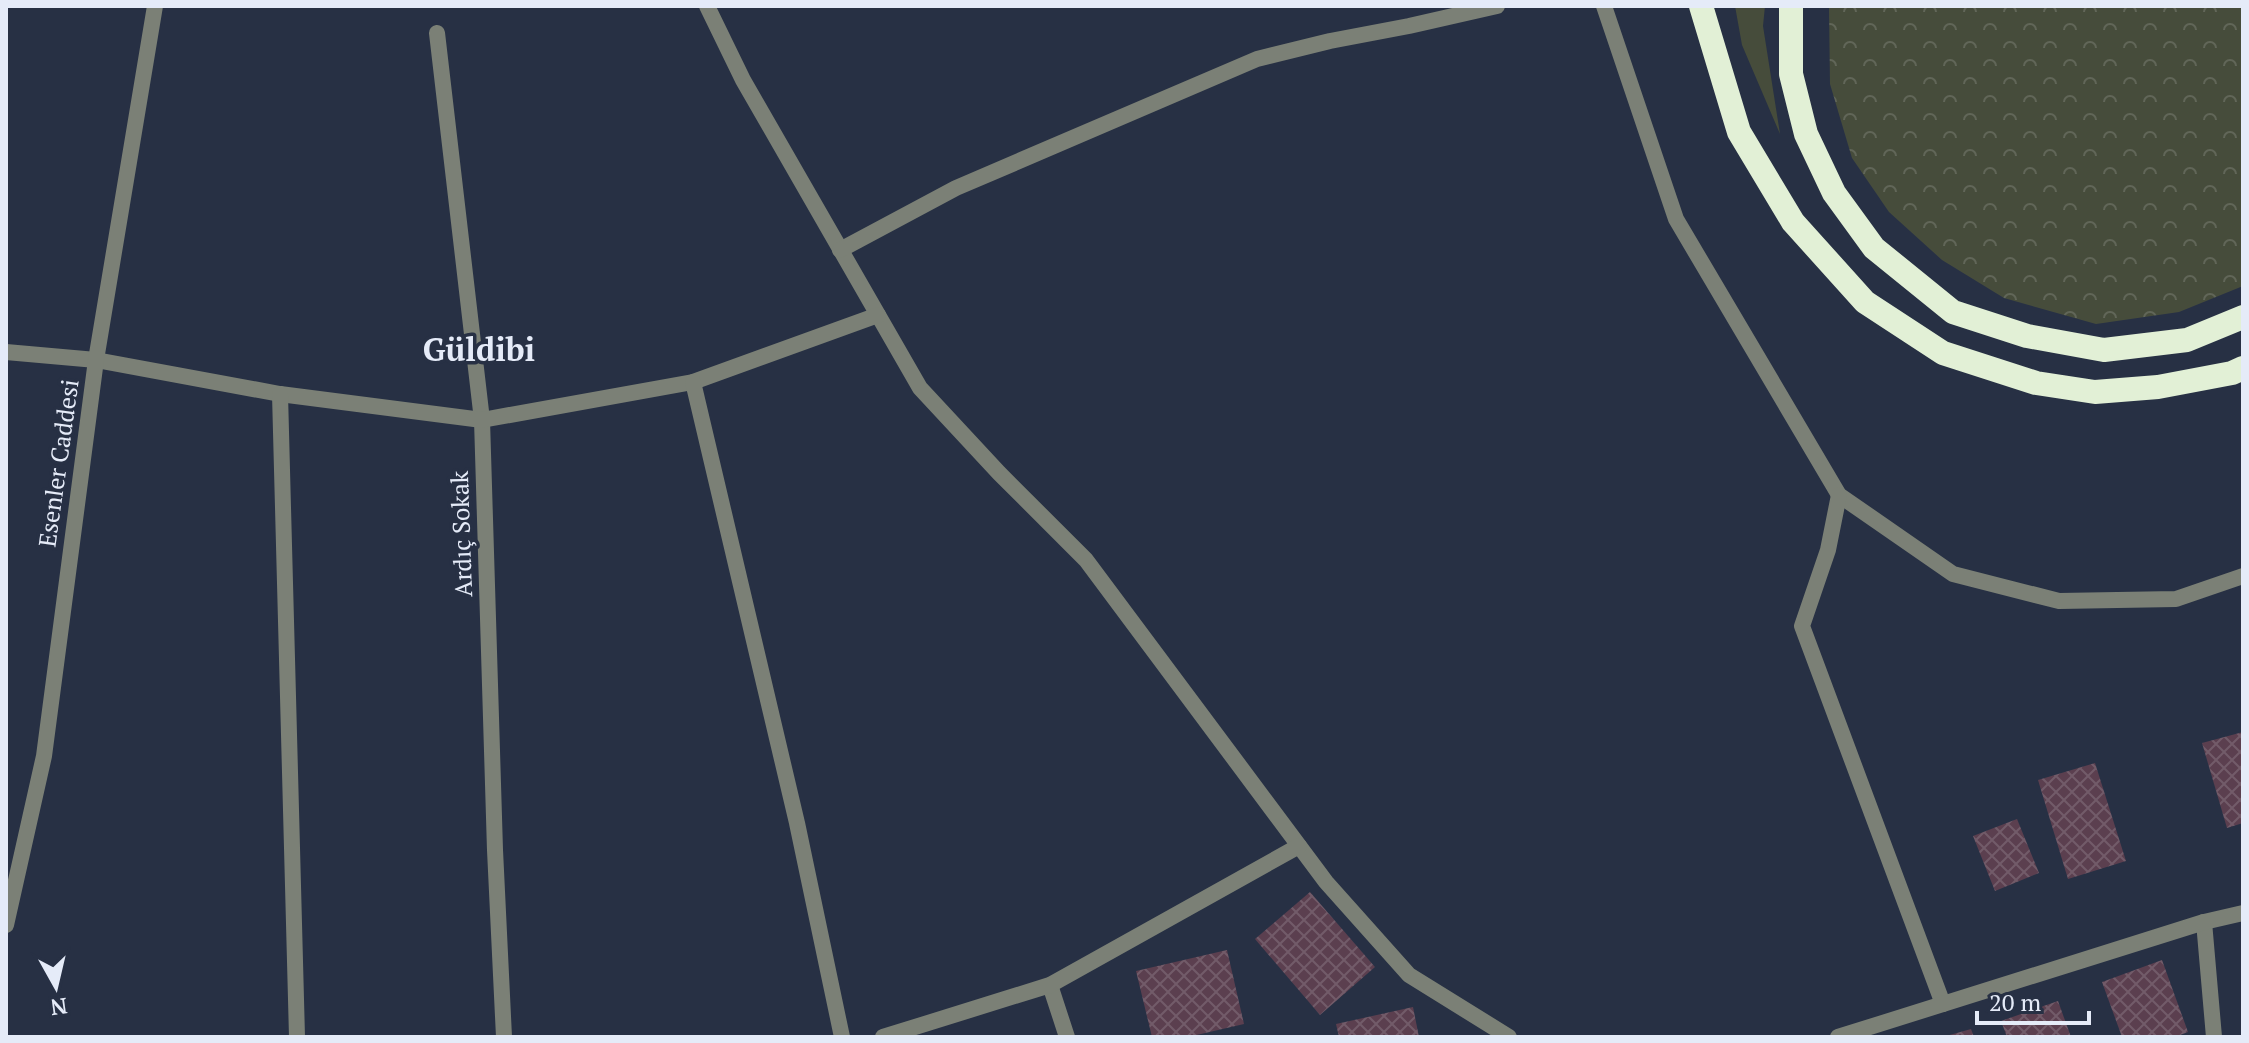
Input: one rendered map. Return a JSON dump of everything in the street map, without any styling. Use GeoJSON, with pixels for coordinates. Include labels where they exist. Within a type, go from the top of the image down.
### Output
{"type":"FeatureCollection","features":[{"type":"Feature","properties":{"kind":"highway"},"geometry":{"type":"LineString","coordinates":[[1701,6],[1739,132],[1793,222],[1865,302],[1943,353],[2036,383],[2095,392],[2158,387],[2232,373],[2243,368]]}},
{"type":"Feature","properties":{"kind":"highway"},"geometry":{"type":"LineString","coordinates":[[1791,6],[1791,74],[1806,134],[1834,193],[1874,248],[1953,312],[2027,336],[2104,350],[2187,340],[2243,317]]}},
{"type":"Feature","properties":{"kind":"street","name":"Esenler Caddesi"},"geometry":{"type":"LineString","coordinates":[[6,925],[44,756],[96,360],[155,6]]}},
{"type":"Feature","properties":{"kind":"street"},"geometry":{"type":"LineString","coordinates":[[707,6],[743,80],[920,388],[1086,560],[1326,882],[1409,975],[1509,1037]]}},
{"type":"Feature","properties":{"kind":"street"},"geometry":{"type":"LineString","coordinates":[[840,250],[956,188],[1257,59],[1497,6]]}},
{"type":"Feature","properties":{"kind":"street"},"geometry":{"type":"LineString","coordinates":[[1604,6],[1676,219],[1839,495],[1953,574],[2059,601],[2176,599],[2243,576]]}},
{"type":"Feature","properties":{"kind":"street","name":"Ardıç Sokak"},"geometry":{"type":"LineString","coordinates":[[437,33],[482,420],[504,1037]]}},
{"type":"Feature","properties":{"kind":"street"},"geometry":{"type":"LineString","coordinates":[[6,352],[96,360],[280,394],[482,420],[693,382],[878,315]]}},
{"type":"Feature","properties":{"kind":"street"},"geometry":{"type":"LineString","coordinates":[[693,382],[793,807],[842,1037]]}},
{"type":"Feature","properties":{"kind":"street"},"geometry":{"type":"LineString","coordinates":[[280,394],[297,1037]]}},
{"type":"Feature","properties":{"kind":"street"},"geometry":{"type":"LineString","coordinates":[[1839,495],[1828,550],[1802,626],[1943,1004]]}},
{"type":"Feature","properties":{"kind":"street"},"geometry":{"type":"LineString","coordinates":[[883,1037],[1050,985],[1299,846]]}},
{"type":"Feature","properties":{"kind":"street"},"geometry":{"type":"LineString","coordinates":[[1838,1037],[2204,922],[2243,913]]}},
{"type":"Feature","properties":{"kind":"street"},"geometry":{"type":"LineString","coordinates":[[2204,922],[2214,1037]]}},
{"type":"Feature","properties":{"kind":"street"},"geometry":{"type":"LineString","coordinates":[[1050,985],[1067,1037]]}},
{"type":"Feature","properties":{"kind":"green space"},"geometry":{"type":"Polygon","coordinates":[[[1735,6],[1765,6],[1763,26],[1780,134],[1742,45],[1735,6]]]}},
{"type":"Feature","properties":{"kind":"green space"},"geometry":{"type":"Polygon","coordinates":[[[1829,6],[2243,6],[2243,286],[2179,312],[2096,324],[2004,298],[1942,260],[1889,212],[1852,158],[1830,84],[1829,6]]]}},
{"type":"Feature","properties":{"kind":"building"},"geometry":{"type":"Polygon","coordinates":[[[2243,732],[2243,823],[2227,828],[2202,743],[2243,732]]]}},
{"type":"Feature","properties":{"kind":"building"},"geometry":{"type":"Polygon","coordinates":[[[2095,763],[2126,861],[2068,879],[2038,780],[2095,763]]]}},
{"type":"Feature","properties":{"kind":"building"},"geometry":{"type":"Polygon","coordinates":[[[2017,819],[2039,873],[1995,891],[1973,836],[2017,819]]]}},
{"type":"Feature","properties":{"kind":"building"},"geometry":{"type":"Polygon","coordinates":[[[1310,892],[1375,967],[1320,1015],[1255,939],[1310,892]]]}},
{"type":"Feature","properties":{"kind":"building"},"geometry":{"type":"Polygon","coordinates":[[[1227,950],[1244,1024],[1188,1037],[1152,1037],[1136,971],[1227,950]]]}},
{"type":"Feature","properties":{"kind":"building"},"geometry":{"type":"Polygon","coordinates":[[[2162,960],[2188,1032],[2175,1037],[2122,1037],[2102,982],[2162,960]]]}},
{"type":"Feature","properties":{"kind":"building"},"geometry":{"type":"Polygon","coordinates":[[[2058,1001],[2071,1037],[2007,1037],[2001,1021],[2058,1001]]]}},
{"type":"Feature","properties":{"kind":"building"},"geometry":{"type":"Polygon","coordinates":[[[1413,1007],[1419,1037],[1339,1037],[1336,1024],[1413,1007]]]}},
{"type":"Feature","properties":{"kind":"building"},"geometry":{"type":"Polygon","coordinates":[[[1971,1029],[1974,1037],[1946,1037],[1946,1036],[1971,1029]]]}},
{"type":"Feature","properties":{"kind":"district","name":"Güldibi"},"geometry":{"type":"Point","coordinates":[479,349]}}]}
